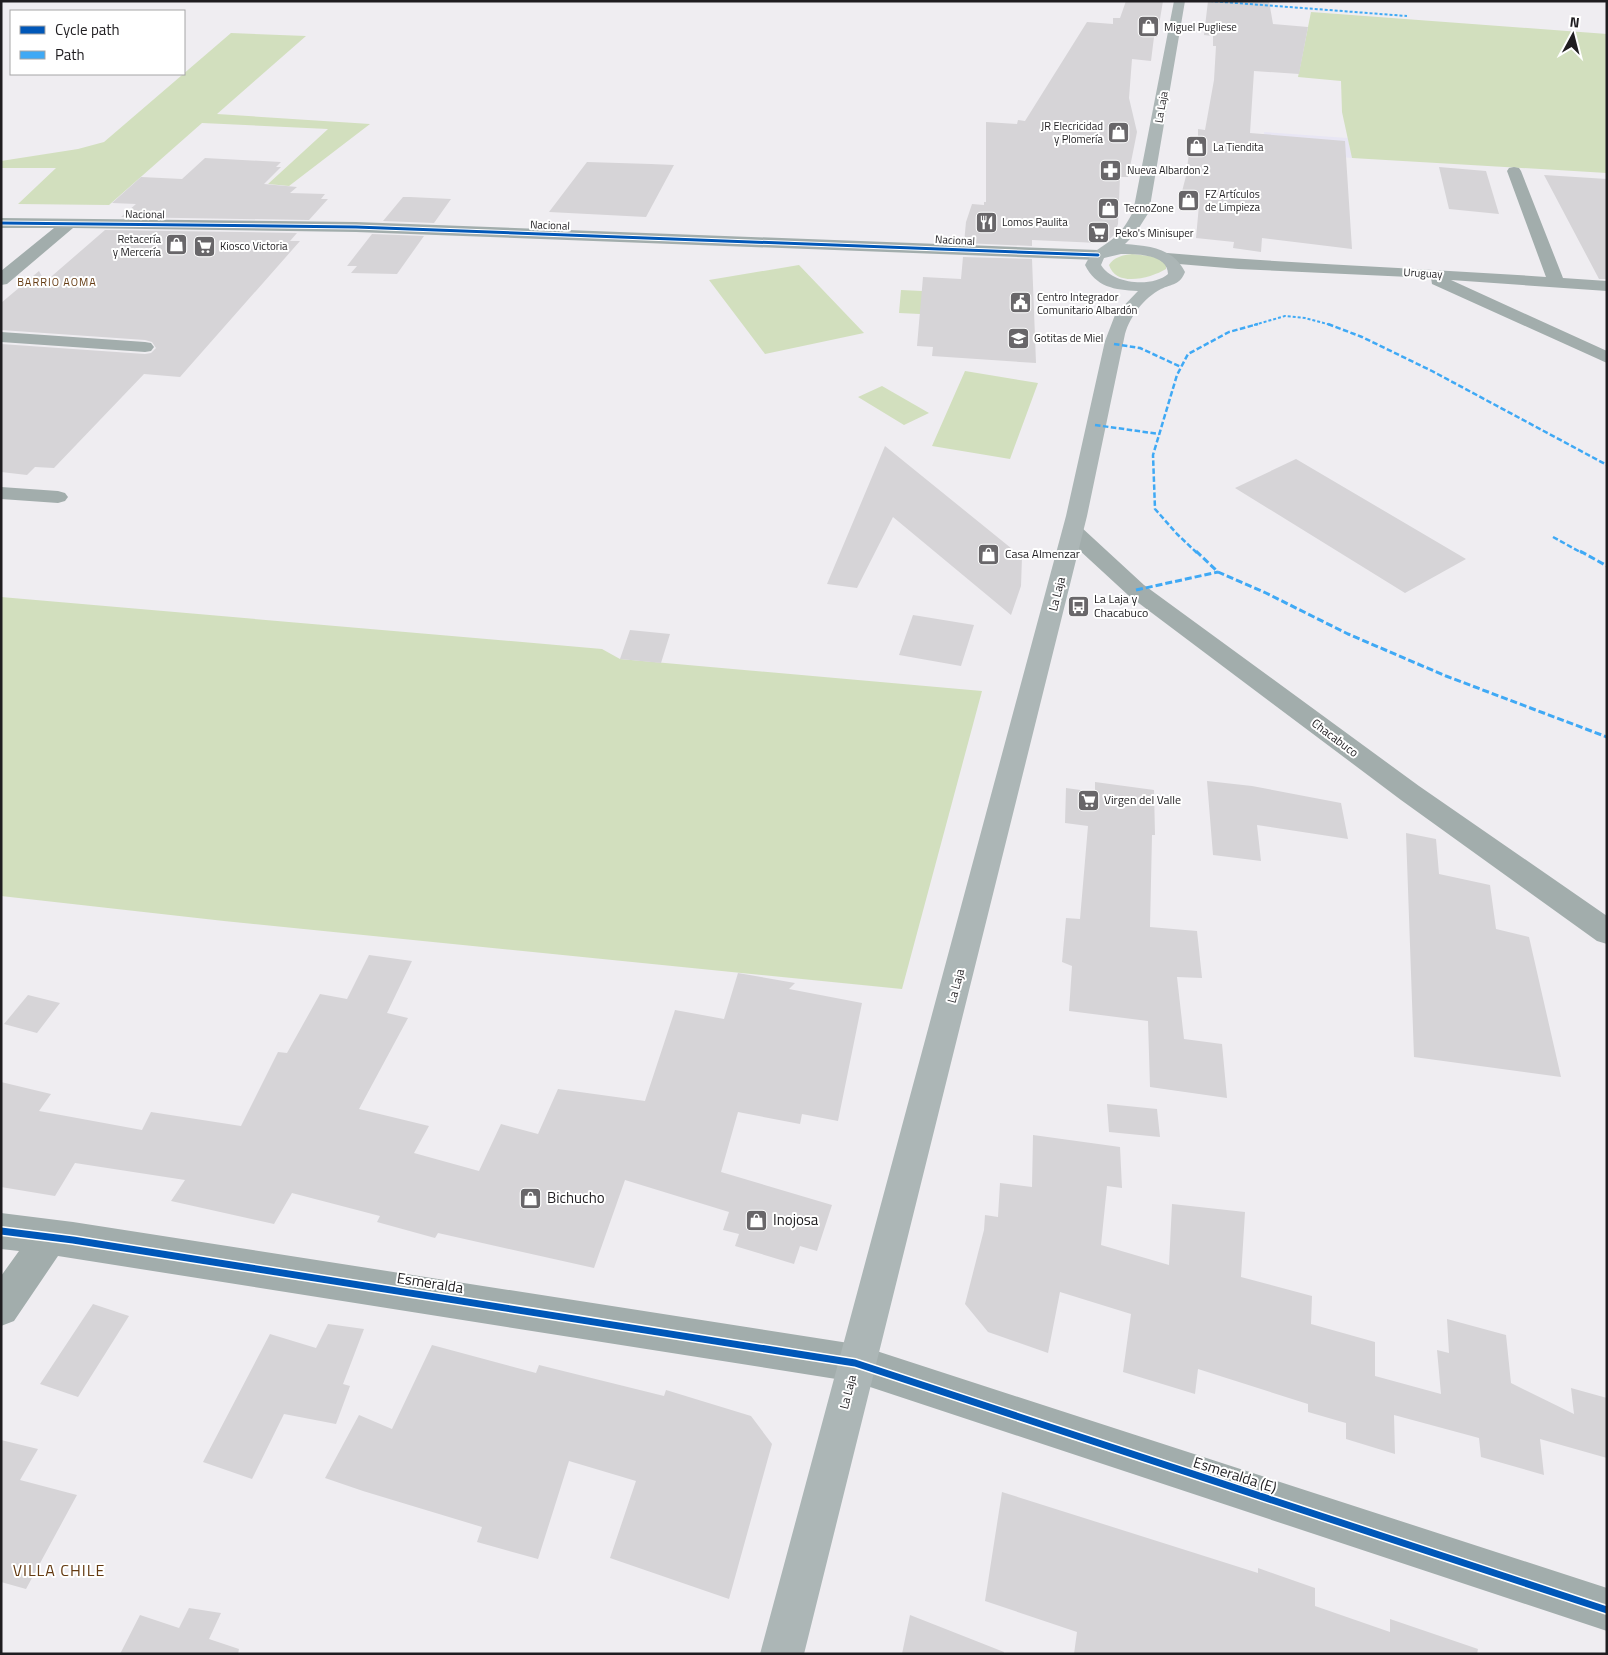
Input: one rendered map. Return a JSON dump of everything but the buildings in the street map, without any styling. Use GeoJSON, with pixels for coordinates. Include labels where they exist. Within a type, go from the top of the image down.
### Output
{"type":"FeatureCollection","features":[{"type":"Feature","properties":{"kind":"main road","name":"La Laja"},"geometry":{"type":"LineString","coordinates":[[1101,254],[1121,242],[1133,228],[1141,212],[1180,1]]}},
{"type":"Feature","properties":{"kind":"main road","name":"La Laja"},"geometry":{"type":"LineString","coordinates":[[1141,212],[1150,243],[1175,265],[1177,272],[1173,279]]}},
{"type":"Feature","properties":{"kind":"main road"},"geometry":{"type":"LineString","coordinates":[[1122,318],[1117,300],[1093,264],[1101,254],[1128,249],[1142,250],[1164,257]]}},
{"type":"Feature","properties":{"kind":"main road"},"geometry":{"type":"LineString","coordinates":[[1102,277],[1121,284],[1138,286],[1156,286],[1173,279]]}},
{"type":"Feature","properties":{"kind":"main road","name":"La Laja"},"geometry":{"type":"LineString","coordinates":[[782,1654],[855,1363],[953,996],[1073,532],[1095,425],[1122,318],[1130,306],[1156,286]]}},
{"type":"Feature","properties":{"kind":"street"},"geometry":{"type":"LineString","coordinates":[[1514,171],[1556,282]]}},
{"type":"Feature","properties":{"kind":"street","name":"Nacional"},"geometry":{"type":"LineString","coordinates":[[1,223],[356,227],[989,252],[1101,254]]}},
{"type":"Feature","properties":{"kind":"street"},"geometry":{"type":"LineString","coordinates":[[1,280],[70,223]]}},
{"type":"Feature","properties":{"kind":"street","name":"Nacional"},"geometry":{"type":"LineString","coordinates":[[989,252],[1025,257],[1102,277]]}},
{"type":"Feature","properties":{"kind":"street","name":"Uruguay"},"geometry":{"type":"LineString","coordinates":[[1164,257],[1238,264],[1423,273],[1607,286]]}},
{"type":"Feature","properties":{"kind":"street","name":"Uruguay"},"geometry":{"type":"LineString","coordinates":[[1173,279],[1199,271],[1238,264]]}},
{"type":"Feature","properties":{"kind":"street"},"geometry":{"type":"LineString","coordinates":[[1423,273],[1607,358]]}},
{"type":"Feature","properties":{"kind":"street"},"geometry":{"type":"LineString","coordinates":[[1,338],[145,347]]}},
{"type":"Feature","properties":{"kind":"street"},"geometry":{"type":"LineString","coordinates":[[1,493],[58,497]]}},
{"type":"Feature","properties":{"kind":"street","name":"Chacabuco"},"geometry":{"type":"LineString","coordinates":[[1073,532],[1144,596],[1410,793],[1607,932]]}},
{"type":"Feature","properties":{"kind":"street","name":"Esmeralda"},"geometry":{"type":"LineString","coordinates":[[1,1231],[50,1237],[855,1363]]}},
{"type":"Feature","properties":{"kind":"street"},"geometry":{"type":"LineString","coordinates":[[1,1308],[50,1237]]}},
{"type":"Feature","properties":{"kind":"street","name":"Esmeralda (E)"},"geometry":{"type":"LineString","coordinates":[[855,1363],[1607,1610]]}},
{"type":"Feature","properties":{"kind":"shaded area"},"geometry":{"type":"Polygon","coordinates":[[[1264,132],[1348,138],[1352,158],[1266,150],[1264,132]]]}},
{"type":"Feature","properties":{"kind":"green space"},"geometry":{"type":"Polygon","coordinates":[[[1311,12],[1607,34],[1607,173],[1352,158],[1342,112],[1341,81],[1298,77],[1311,12]]]}},
{"type":"Feature","properties":{"kind":"green space"},"geometry":{"type":"Polygon","coordinates":[[[231,33],[306,36],[217,114],[370,124],[289,186],[268,184],[328,129],[202,123],[109,205],[18,204],[56,168],[1,168],[1,161],[78,149],[104,142],[182,75],[185,75],[185,72],[231,33]]]}},
{"type":"Feature","properties":{"kind":"green space"},"geometry":{"type":"Polygon","coordinates":[[[1132,254],[1158,257],[1166,265],[1166,269],[1143,278],[1126,279],[1119,277],[1109,265],[1119,257],[1132,254]]]}},
{"type":"Feature","properties":{"kind":"green space"},"geometry":{"type":"Polygon","coordinates":[[[799,265],[864,333],[765,354],[709,280],[799,265]]]}},
{"type":"Feature","properties":{"kind":"green space"},"geometry":{"type":"Polygon","coordinates":[[[901,290],[1005,295],[920,314],[899,313],[901,290]]]}},
{"type":"Feature","properties":{"kind":"green space"},"geometry":{"type":"Polygon","coordinates":[[[965,371],[1038,383],[1010,459],[932,446],[965,371]]]}},
{"type":"Feature","properties":{"kind":"green space"},"geometry":{"type":"Polygon","coordinates":[[[882,386],[929,413],[904,425],[858,397],[882,386]]]}},
{"type":"Feature","properties":{"kind":"green space"},"geometry":{"type":"Polygon","coordinates":[[[1,597],[602,649],[620,659],[982,691],[902,989],[224,921],[1,896],[1,597]]]}},
{"type":"Feature","properties":{"kind":"marked path"},"geometry":{"type":"LineString","coordinates":[[1210,1],[1407,16]]}},
{"type":"Feature","properties":{"kind":"marked path"},"geometry":{"type":"LineString","coordinates":[[1607,465],[1432,371],[1362,337],[1329,324],[1305,318],[1285,316],[1229,332],[1188,354],[1177,375],[1153,455],[1155,509],[1177,534],[1218,572],[1266,593],[1348,634],[1446,676],[1607,737]]}},
{"type":"Feature","properties":{"kind":"marked path"},"geometry":{"type":"LineString","coordinates":[[1114,344],[1140,348],[1181,367]]}},
{"type":"Feature","properties":{"kind":"marked path"},"geometry":{"type":"LineString","coordinates":[[1095,425],[1159,434]]}},
{"type":"Feature","properties":{"kind":"marked path"},"geometry":{"type":"LineString","coordinates":[[1553,537],[1607,566]]}},
{"type":"Feature","properties":{"kind":"marked path"},"geometry":{"type":"LineString","coordinates":[[1136,590],[1218,572]]}},
{"type":"Feature","properties":{"kind":"cycle path"},"geometry":{"type":"LineString","coordinates":[[1,223],[356,227],[1098,255]]}},
{"type":"Feature","properties":{"kind":"cycle path"},"geometry":{"type":"LineString","coordinates":[[1,1231],[73,1240],[855,1363],[1607,1610]]}},
{"type":"Feature","properties":{"kind":"place","name":"Miguel Pugliese"},"geometry":{"type":"Point","coordinates":[1148,27]}},
{"type":"Feature","properties":{"kind":"place","name":"JR Elecricidad y Plomería"},"geometry":{"type":"Point","coordinates":[1119,132]}},
{"type":"Feature","properties":{"kind":"place","name":"La Tiendita"},"geometry":{"type":"Point","coordinates":[1197,147]}},
{"type":"Feature","properties":{"kind":"place","name":"Nueva Albardon 2"},"geometry":{"type":"Point","coordinates":[1111,170]}},
{"type":"Feature","properties":{"kind":"place","name":"FZ Artículos de Limpieza"},"geometry":{"type":"Point","coordinates":[1189,200]}},
{"type":"Feature","properties":{"kind":"place","name":"TecnoZone"},"geometry":{"type":"Point","coordinates":[1108,208]}},
{"type":"Feature","properties":{"kind":"place","name":"Lomos Paulita"},"geometry":{"type":"Point","coordinates":[986,222]}},
{"type":"Feature","properties":{"kind":"place","name":"Peko's Minisuper"},"geometry":{"type":"Point","coordinates":[1099,233]}},
{"type":"Feature","properties":{"kind":"place","name":"Retacería y Mercería"},"geometry":{"type":"Point","coordinates":[177,245]}},
{"type":"Feature","properties":{"kind":"place","name":"Kiosco Victoria"},"geometry":{"type":"Point","coordinates":[204,246]}},
{"type":"Feature","properties":{"kind":"place","name":"Centro Integrador Comunitario Albardón"},"geometry":{"type":"Point","coordinates":[1021,303]}},
{"type":"Feature","properties":{"kind":"place","name":"Gotitas de Miel"},"geometry":{"type":"Point","coordinates":[1018,338]}},
{"type":"Feature","properties":{"kind":"place","name":"Casa Almenzar"},"geometry":{"type":"Point","coordinates":[989,554]}},
{"type":"Feature","properties":{"kind":"place","name":"La Laja y Chacabuco"},"geometry":{"type":"Point","coordinates":[1078,606]}},
{"type":"Feature","properties":{"kind":"place","name":"Virgen del Valle"},"geometry":{"type":"Point","coordinates":[1088,800]}},
{"type":"Feature","properties":{"kind":"place","name":"Bichucho"},"geometry":{"type":"Point","coordinates":[531,1198]}},
{"type":"Feature","properties":{"kind":"place","name":"Inojosa"},"geometry":{"type":"Point","coordinates":[757,1220]}},
{"type":"Feature","properties":{"kind":"district","name":"BARRIO AOMA"},"geometry":{"type":"Point","coordinates":[57,282]}},
{"type":"Feature","properties":{"kind":"district","name":"VILLA CHILE"},"geometry":{"type":"Point","coordinates":[59,1570]}}]}
